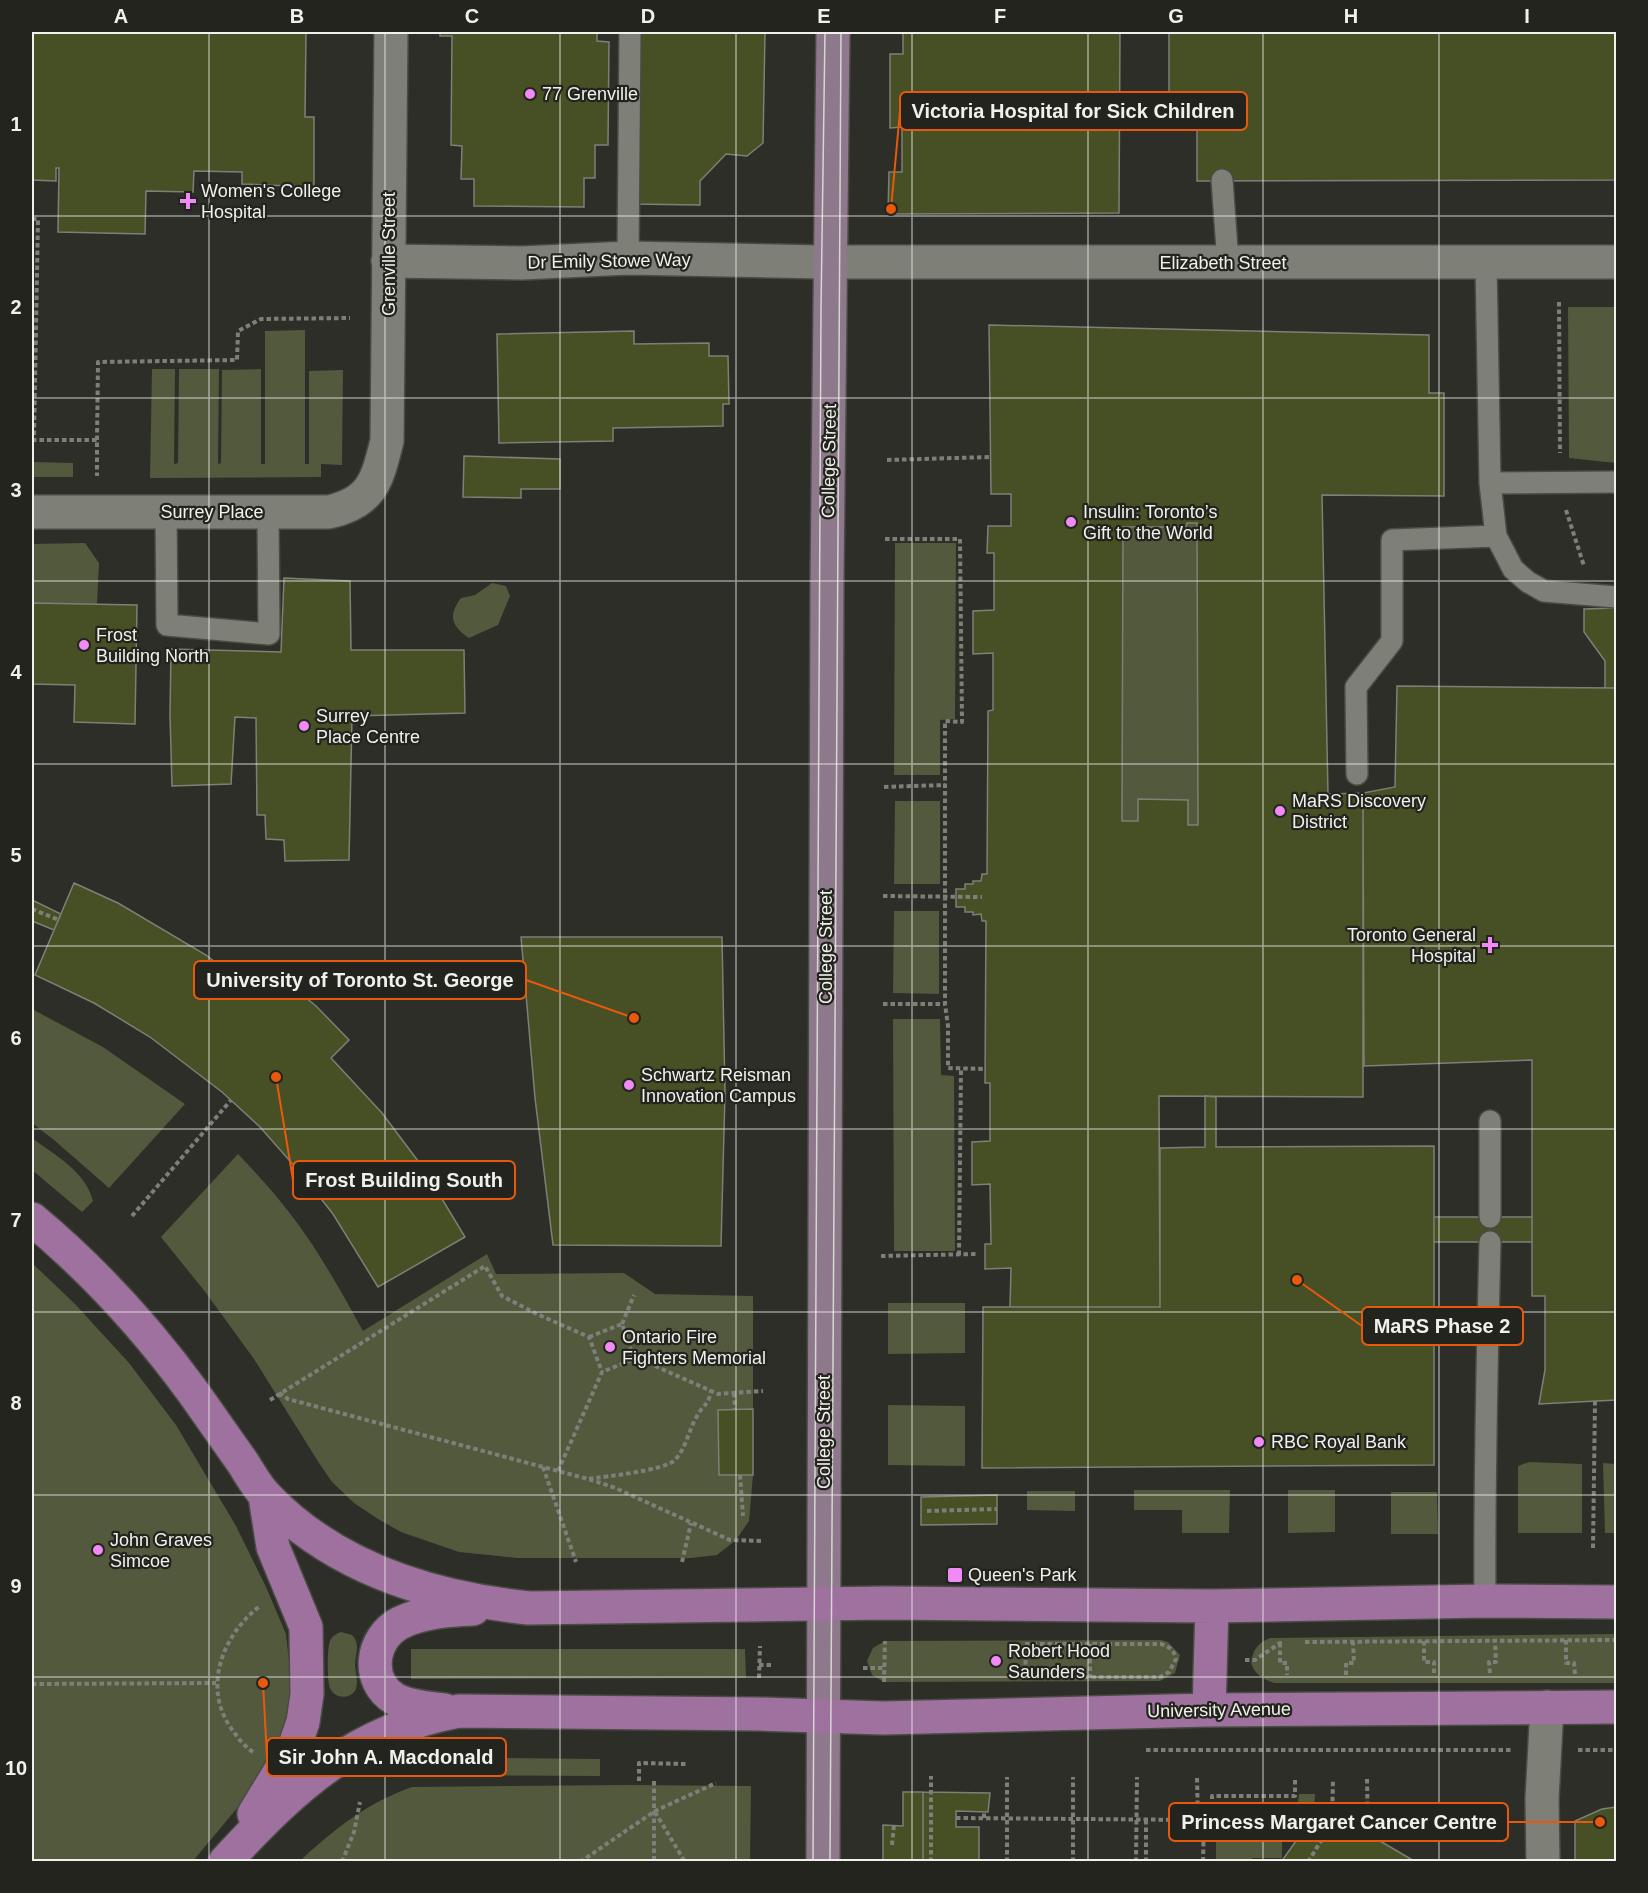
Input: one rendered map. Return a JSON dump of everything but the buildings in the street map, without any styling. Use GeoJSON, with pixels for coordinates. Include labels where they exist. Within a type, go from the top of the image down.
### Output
{"type":"FeatureCollection","features":[{"type":"Feature","properties":{"kind":"main road","name":"College Street"},"geometry":{"type":"LineString","coordinates":[[823,1862],[833,32]]}},
{"type":"Feature","properties":{"kind":"main road"},"geometry":{"type":"LineString","coordinates":[[32,1220],[81,1264],[148,1335],[191,1390],[266,1496],[307,1531],[374,1571],[425,1590],[486,1604],[529,1608]]}},
{"type":"Feature","properties":{"kind":"main road"},"geometry":{"type":"LineString","coordinates":[[229,1857],[294,1748],[303,1722],[307,1694],[306,1626],[273,1547],[266,1496]]}},
{"type":"Feature","properties":{"kind":"main road"},"geometry":{"type":"LineString","coordinates":[[822,1716],[459,1711],[403,1703],[392,1697],[377,1677],[374,1664],[379,1645],[386,1634],[398,1624],[418,1616],[455,1610],[897,1603],[1212,1606],[1485,1601],[1617,1602]]}},
{"type":"Feature","properties":{"kind":"main road"},"geometry":{"type":"LineString","coordinates":[[1209,1710],[1212,1606]]}},
{"type":"Feature","properties":{"kind":"main road","name":"University Avenue"},"geometry":{"type":"LineString","coordinates":[[822,1716],[895,1718],[1209,1710],[1617,1707]]}},
{"type":"Feature","properties":{"kind":"main road"},"geometry":{"type":"LineString","coordinates":[[229,1857],[283,1803],[340,1757],[399,1726],[459,1711]]}},
{"type":"Feature","properties":{"kind":"street","name":"Grenville Street"},"geometry":{"type":"LineString","coordinates":[[378,476],[387,441],[391,32]]}},
{"type":"Feature","properties":{"kind":"street","name":"Dr Emily Stowe Way"},"geometry":{"type":"LineString","coordinates":[[388,261],[522,263],[628,258],[830,262]]}},
{"type":"Feature","properties":{"kind":"street","name":"Elizabeth Street"},"geometry":{"type":"LineString","coordinates":[[830,262],[1617,262]]}},
{"type":"Feature","properties":{"kind":"street","name":"Surrey Place"},"geometry":{"type":"LineString","coordinates":[[32,512],[329,512],[346,508],[362,498],[371,489],[378,476]]}},
{"type":"Feature","properties":{"kind":"street"},"geometry":{"type":"LineString","coordinates":[[1543,1862],[1542,1798],[1547,1707]]}},
{"type":"Feature","properties":{"kind":"lane"},"geometry":{"type":"LineString","coordinates":[[628,258],[630,32]]}},
{"type":"Feature","properties":{"kind":"lane"},"geometry":{"type":"LineString","coordinates":[[1222,180],[1228,263]]}},
{"type":"Feature","properties":{"kind":"lane"},"geometry":{"type":"LineString","coordinates":[[1486,263],[1490,483],[1496,536],[1513,569],[1528,582],[1544,591],[1617,597]]}},
{"type":"Feature","properties":{"kind":"lane"},"geometry":{"type":"LineString","coordinates":[[1490,483],[1617,482]]}},
{"type":"Feature","properties":{"kind":"lane"},"geometry":{"type":"LineString","coordinates":[[166,512],[167,625],[269,634],[268,512]]}},
{"type":"Feature","properties":{"kind":"lane"},"geometry":{"type":"LineString","coordinates":[[1356,774],[1356,687],[1392,641],[1392,540],[1496,536]]}},
{"type":"Feature","properties":{"kind":"lane"},"geometry":{"type":"LineString","coordinates":[[1490,1121],[1490,1217]]}},
{"type":"Feature","properties":{"kind":"lane"},"geometry":{"type":"LineString","coordinates":[[1485,1601],[1485,1439],[1490,1242]]}},
{"type":"Feature","properties":{"kind":"path"},"geometry":{"type":"LineString","coordinates":[[32,219],[38,219],[34,440],[97,440]]}},
{"type":"Feature","properties":{"kind":"path"},"geometry":{"type":"LineString","coordinates":[[97,483],[98,362],[237,360],[238,331],[261,319],[350,318]]}},
{"type":"Feature","properties":{"kind":"path"},"geometry":{"type":"LineString","coordinates":[[887,460],[990,457]]}},
{"type":"Feature","properties":{"kind":"path"},"geometry":{"type":"LineString","coordinates":[[885,539],[960,539],[962,722],[945,721],[945,1004],[948,1026],[948,1068],[985,1069]]}},
{"type":"Feature","properties":{"kind":"path"},"geometry":{"type":"LineString","coordinates":[[884,787],[945,785]]}},
{"type":"Feature","properties":{"kind":"path"},"geometry":{"type":"LineString","coordinates":[[883,896],[982,897]]}},
{"type":"Feature","properties":{"kind":"path"},"geometry":{"type":"LineString","coordinates":[[32,909],[58,920]]}},
{"type":"Feature","properties":{"kind":"path"},"geometry":{"type":"LineString","coordinates":[[883,1004],[945,1004]]}},
{"type":"Feature","properties":{"kind":"path"},"geometry":{"type":"LineString","coordinates":[[959,1255],[961,1068]]}},
{"type":"Feature","properties":{"kind":"path"},"geometry":{"type":"LineString","coordinates":[[132,1216],[231,1100]]}},
{"type":"Feature","properties":{"kind":"path"},"geometry":{"type":"LineString","coordinates":[[881,1256],[977,1254]]}},
{"type":"Feature","properties":{"kind":"path"},"geometry":{"type":"LineString","coordinates":[[270,1400],[485,1266],[502,1296],[589,1337],[622,1324]]}},
{"type":"Feature","properties":{"kind":"path"},"geometry":{"type":"LineString","coordinates":[[634,1295],[622,1324],[634,1359]]}},
{"type":"Feature","properties":{"kind":"path"},"geometry":{"type":"LineString","coordinates":[[589,1337],[602,1372]]}},
{"type":"Feature","properties":{"kind":"path"},"geometry":{"type":"LineString","coordinates":[[558,1471],[602,1372],[634,1359],[646,1362],[718,1394],[763,1391]]}},
{"type":"Feature","properties":{"kind":"path"},"geometry":{"type":"LineString","coordinates":[[588,1479],[661,1468],[674,1461],[684,1446],[696,1416],[710,1402],[711,1390]]}},
{"type":"Feature","properties":{"kind":"path"},"geometry":{"type":"LineString","coordinates":[[279,1393],[288,1399],[613,1487],[730,1540],[762,1541]]}},
{"type":"Feature","properties":{"kind":"path"},"geometry":{"type":"LineString","coordinates":[[734,1393],[735,1410]]}},
{"type":"Feature","properties":{"kind":"path"},"geometry":{"type":"LineString","coordinates":[[1593,1548],[1595,1401]]}},
{"type":"Feature","properties":{"kind":"path"},"geometry":{"type":"LineString","coordinates":[[543,1467],[576,1562]]}},
{"type":"Feature","properties":{"kind":"path"},"geometry":{"type":"LineString","coordinates":[[740,1475],[743,1516]]}},
{"type":"Feature","properties":{"kind":"path"},"geometry":{"type":"LineString","coordinates":[[927,1511],[997,1509]]}},
{"type":"Feature","properties":{"kind":"path"},"geometry":{"type":"LineString","coordinates":[[682,1562],[692,1523]]}},
{"type":"Feature","properties":{"kind":"path"},"geometry":{"type":"LineString","coordinates":[[280,1773],[247,1748],[226,1722],[219,1703],[216,1683],[221,1660],[237,1627],[248,1615],[263,1605],[291,1592]]}},
{"type":"Feature","properties":{"kind":"path"},"geometry":{"type":"LineString","coordinates":[[1566,1640],[1566,1663],[1574,1663],[1575,1675],[1585,1675]]}},
{"type":"Feature","properties":{"kind":"path"},"geometry":{"type":"LineString","coordinates":[[1301,1642],[1617,1640]]}},
{"type":"Feature","properties":{"kind":"path"},"geometry":{"type":"LineString","coordinates":[[884,1682],[885,1641]]}},
{"type":"Feature","properties":{"kind":"path"},"geometry":{"type":"LineString","coordinates":[[1425,1641],[1424,1662],[1434,1662],[1434,1675],[1445,1675]]}},
{"type":"Feature","properties":{"kind":"path"},"geometry":{"type":"LineString","coordinates":[[1479,1674],[1490,1674],[1489,1662],[1496,1662],[1495,1641]]}},
{"type":"Feature","properties":{"kind":"path"},"geometry":{"type":"LineString","coordinates":[[1210,1659],[1255,1660],[1280,1643],[1290,1642]]}},
{"type":"Feature","properties":{"kind":"path"},"geometry":{"type":"LineString","coordinates":[[1335,1675],[1346,1675],[1346,1663],[1354,1663],[1353,1642]]}},
{"type":"Feature","properties":{"kind":"path"},"geometry":{"type":"LineString","coordinates":[[1280,1643],[1280,1663],[1287,1663],[1287,1675]]}},
{"type":"Feature","properties":{"kind":"path"},"geometry":{"type":"LineString","coordinates":[[1025,1644],[1161,1644],[1174,1652],[1176,1659],[1169,1672],[1160,1677],[1090,1677],[1026,1677],[1025,1644]]}},
{"type":"Feature","properties":{"kind":"path"},"geometry":{"type":"LineString","coordinates":[[1090,1644],[1090,1677]]}},
{"type":"Feature","properties":{"kind":"path"},"geometry":{"type":"LineString","coordinates":[[759,1681],[760,1646]]}},
{"type":"Feature","properties":{"kind":"path"},"geometry":{"type":"LineString","coordinates":[[759,1665],[773,1665]]}},
{"type":"Feature","properties":{"kind":"path"},"geometry":{"type":"LineString","coordinates":[[863,1668],[885,1668]]}},
{"type":"Feature","properties":{"kind":"path"},"geometry":{"type":"LineString","coordinates":[[32,1684],[216,1683]]}},
{"type":"Feature","properties":{"kind":"path"},"geometry":{"type":"LineString","coordinates":[[1596,1750],[1617,1750]]}},
{"type":"Feature","properties":{"kind":"path"},"geometry":{"type":"LineString","coordinates":[[639,1781],[639,1763],[686,1764]]}},
{"type":"Feature","properties":{"kind":"path"},"geometry":{"type":"LineString","coordinates":[[931,1776],[931,1862]]}},
{"type":"Feature","properties":{"kind":"path"},"geometry":{"type":"LineString","coordinates":[[1007,1777],[1007,1862]]}},
{"type":"Feature","properties":{"kind":"path"},"geometry":{"type":"LineString","coordinates":[[1073,1777],[1073,1862]]}},
{"type":"Feature","properties":{"kind":"path"},"geometry":{"type":"LineString","coordinates":[[1136,1862],[1137,1777]]}},
{"type":"Feature","properties":{"kind":"path"},"geometry":{"type":"LineString","coordinates":[[1197,1778],[1198,1820]]}},
{"type":"Feature","properties":{"kind":"path"},"geometry":{"type":"LineString","coordinates":[[956,1818],[1213,1820],[1212,1796],[1295,1796],[1295,1778]]}},
{"type":"Feature","properties":{"kind":"path"},"geometry":{"type":"LineString","coordinates":[[1308,1862],[1332,1823],[1333,1779]]}},
{"type":"Feature","properties":{"kind":"path"},"geometry":{"type":"LineString","coordinates":[[1367,1779],[1368,1834]]}},
{"type":"Feature","properties":{"kind":"path"},"geometry":{"type":"LineString","coordinates":[[654,1781],[654,1862]]}},
{"type":"Feature","properties":{"kind":"path"},"geometry":{"type":"LineString","coordinates":[[580,1862],[655,1811],[716,1783]]}},
{"type":"Feature","properties":{"kind":"path"},"geometry":{"type":"LineString","coordinates":[[342,1862],[354,1832],[360,1802]]}},
{"type":"Feature","properties":{"kind":"path"},"geometry":{"type":"LineString","coordinates":[[655,1811],[685,1862]]}},
{"type":"Feature","properties":{"kind":"path"},"geometry":{"type":"LineString","coordinates":[[984,1812],[984,1818]]}},
{"type":"Feature","properties":{"kind":"path"},"geometry":{"type":"LineString","coordinates":[[1146,1820],[1146,1862]]}},
{"type":"Feature","properties":{"kind":"path"},"geometry":{"type":"LineString","coordinates":[[1203,1862],[1204,1820]]}},
{"type":"Feature","properties":{"kind":"path"},"geometry":{"type":"LineString","coordinates":[[892,1845],[894,1825]]}},
{"type":"Feature","properties":{"kind":"green space"},"geometry":{"type":"Polygon","coordinates":[[[1568,307],[1616,307],[1616,463],[1569,458],[1568,307]]]}},
{"type":"Feature","properties":{"kind":"green space"},"geometry":{"type":"Polygon","coordinates":[[[305,330],[305,464],[309,464],[309,371],[343,370],[342,465],[321,464],[321,477],[150,478],[152,369],[175,369],[174,464],[178,463],[179,369],[219,369],[218,464],[221,463],[222,370],[261,369],[261,464],[265,464],[265,331],[305,330]]]}},
{"type":"Feature","properties":{"kind":"green space"},"geometry":{"type":"Polygon","coordinates":[[[32,462],[73,463],[73,477],[32,477],[32,462]]]}},
{"type":"Feature","properties":{"kind":"green space"},"geometry":{"type":"Polygon","coordinates":[[[1187,523],[1197,523],[1198,825],[1188,825],[1187,800],[1139,799],[1138,821],[1122,821],[1123,527],[1186,527],[1187,523]]]}},
{"type":"Feature","properties":{"kind":"green space"},"geometry":{"type":"Polygon","coordinates":[[[85,543],[99,563],[97,604],[32,603],[32,544],[85,543]]]}},
{"type":"Feature","properties":{"kind":"green space"},"geometry":{"type":"Polygon","coordinates":[[[895,543],[956,543],[955,719],[940,720],[940,775],[894,775],[895,543]]]}},
{"type":"Feature","properties":{"kind":"green space"},"geometry":{"type":"Polygon","coordinates":[[[492,583],[506,586],[510,596],[498,625],[469,638],[455,625],[454,610],[461,598],[475,595],[492,583]]]}},
{"type":"Feature","properties":{"kind":"green space"},"geometry":{"type":"Polygon","coordinates":[[[895,801],[940,801],[940,884],[894,884],[895,801]]]}},
{"type":"Feature","properties":{"kind":"green space"},"geometry":{"type":"Polygon","coordinates":[[[894,911],[939,911],[939,994],[893,993],[894,911]]]}},
{"type":"Feature","properties":{"kind":"green space"},"geometry":{"type":"Polygon","coordinates":[[[32,1009],[103,1047],[185,1104],[109,1188],[32,1123],[32,1009]]]}},
{"type":"Feature","properties":{"kind":"green space"},"geometry":{"type":"Polygon","coordinates":[[[893,1019],[940,1019],[941,1075],[954,1076],[955,1251],[894,1251],[893,1019]]]}},
{"type":"Feature","properties":{"kind":"green space"},"geometry":{"type":"Polygon","coordinates":[[[32,1138],[60,1158],[84,1181],[93,1201],[82,1212],[32,1170],[32,1138]]]}},
{"type":"Feature","properties":{"kind":"green space"},"geometry":{"type":"Polygon","coordinates":[[[238,1154],[305,1233],[363,1331],[487,1254],[496,1274],[624,1273],[655,1294],[753,1296],[753,1475],[749,1521],[736,1540],[717,1555],[691,1558],[517,1558],[459,1552],[401,1532],[354,1503],[332,1482],[254,1359],[206,1293],[161,1237],[238,1154]]]}},
{"type":"Feature","properties":{"kind":"green space"},"geometry":{"type":"Polygon","coordinates":[[[32,1263],[75,1304],[129,1363],[176,1425],[236,1526],[286,1634],[291,1680],[289,1717],[261,1776],[193,1861],[32,1861],[32,1263]]]}},
{"type":"Feature","properties":{"kind":"green space"},"geometry":{"type":"Polygon","coordinates":[[[888,1303],[965,1303],[965,1353],[888,1354],[888,1303]]]}},
{"type":"Feature","properties":{"kind":"green space"},"geometry":{"type":"Polygon","coordinates":[[[888,1405],[965,1406],[965,1466],[888,1465],[888,1405]]]}},
{"type":"Feature","properties":{"kind":"green space"},"geometry":{"type":"Polygon","coordinates":[[[1529,1462],[1582,1464],[1582,1533],[1518,1533],[1518,1466],[1529,1462]]]}},
{"type":"Feature","properties":{"kind":"green space"},"geometry":{"type":"Polygon","coordinates":[[[1603,1463],[1616,1464],[1616,1533],[1605,1533],[1603,1463]]]}},
{"type":"Feature","properties":{"kind":"green space"},"geometry":{"type":"Polygon","coordinates":[[[1134,1490],[1230,1490],[1229,1533],[1182,1533],[1182,1510],[1134,1510],[1134,1490]]]}},
{"type":"Feature","properties":{"kind":"green space"},"geometry":{"type":"Polygon","coordinates":[[[1288,1490],[1335,1490],[1335,1532],[1288,1533],[1288,1490]]]}},
{"type":"Feature","properties":{"kind":"green space"},"geometry":{"type":"Polygon","coordinates":[[[1027,1491],[1075,1491],[1075,1511],[1027,1510],[1027,1491]]]}},
{"type":"Feature","properties":{"kind":"green space"},"geometry":{"type":"Polygon","coordinates":[[[1391,1492],[1437,1492],[1438,1534],[1391,1534],[1391,1492]]]}},
{"type":"Feature","properties":{"kind":"green space"},"geometry":{"type":"Polygon","coordinates":[[[341,1632],[352,1635],[357,1646],[356,1689],[354,1693],[343,1697],[332,1692],[328,1672],[330,1641],[334,1635],[341,1632]]]}},
{"type":"Feature","properties":{"kind":"green space"},"geometry":{"type":"Polygon","coordinates":[[[1616,1634],[1616,1683],[1274,1683],[1260,1676],[1251,1663],[1257,1647],[1270,1638],[1616,1634]]]}},
{"type":"Feature","properties":{"kind":"green space"},"geometry":{"type":"Polygon","coordinates":[[[1161,1640],[1168,1642],[1180,1655],[1175,1673],[1160,1681],[884,1682],[872,1675],[867,1661],[873,1648],[885,1641],[1161,1640]]]}},
{"type":"Feature","properties":{"kind":"green space"},"geometry":{"type":"Polygon","coordinates":[[[411,1649],[745,1649],[746,1678],[411,1679],[411,1649]]]}},
{"type":"Feature","properties":{"kind":"green space"},"geometry":{"type":"Polygon","coordinates":[[[505,1758],[600,1759],[600,1776],[429,1775],[429,1769],[505,1758]]]}},
{"type":"Feature","properties":{"kind":"green space"},"geometry":{"type":"Polygon","coordinates":[[[751,1786],[750,1861],[300,1861],[352,1818],[380,1801],[412,1787],[751,1786]]]}},
{"type":"Feature","properties":{"kind":"green space"},"geometry":{"type":"Polygon","coordinates":[[[1299,1794],[1315,1794],[1314,1812],[1282,1811],[1282,1858],[1216,1861],[1216,1803],[1298,1803],[1299,1794]]]}},
{"type":"Feature","properties":{"kind":"tram line"},"geometry":{"type":"LineString","coordinates":[[813,1862],[821,308],[825,32]]}},
{"type":"Feature","properties":{"kind":"tram line"},"geometry":{"type":"LineString","coordinates":[[830,1862],[841,32]]}},
{"type":"Feature","properties":{"kind":"place","name":"77 Grenville"},"geometry":{"type":"Point","coordinates":[530,94]}},
{"type":"Feature","properties":{"kind":"place","name":"Women's College Hospital"},"geometry":{"type":"Point","coordinates":[188,201]}},
{"type":"Feature","properties":{"kind":"place","name":"Victoria Hospital for Sick Children"},"geometry":{"type":"Point","coordinates":[891,209]}},
{"type":"Feature","properties":{"kind":"place","name":"Insulin: Toronto’s Gift to the World"},"geometry":{"type":"Point","coordinates":[1071,522]}},
{"type":"Feature","properties":{"kind":"place","name":"Frost Building North"},"geometry":{"type":"Point","coordinates":[84,645]}},
{"type":"Feature","properties":{"kind":"place","name":"Surrey Place Centre"},"geometry":{"type":"Point","coordinates":[304,726]}},
{"type":"Feature","properties":{"kind":"place","name":"MaRS Discovery District"},"geometry":{"type":"Point","coordinates":[1280,811]}},
{"type":"Feature","properties":{"kind":"place","name":"Toronto General Hospital"},"geometry":{"type":"Point","coordinates":[1490,945]}},
{"type":"Feature","properties":{"kind":"place","name":"University of Toronto St. George"},"geometry":{"type":"Point","coordinates":[634,1018]}},
{"type":"Feature","properties":{"kind":"place","name":"Frost Building South"},"geometry":{"type":"Point","coordinates":[276,1077]}},
{"type":"Feature","properties":{"kind":"place","name":"Schwartz Reisman Innovation Campus"},"geometry":{"type":"Point","coordinates":[629,1085]}},
{"type":"Feature","properties":{"kind":"place","name":"MaRS Phase 2"},"geometry":{"type":"Point","coordinates":[1297,1280]}},
{"type":"Feature","properties":{"kind":"place","name":"Ontario Fire Fighters Memorial"},"geometry":{"type":"Point","coordinates":[610,1347]}},
{"type":"Feature","properties":{"kind":"place","name":"RBC Royal Bank"},"geometry":{"type":"Point","coordinates":[1259,1442]}},
{"type":"Feature","properties":{"kind":"place","name":"John Graves Simcoe"},"geometry":{"type":"Point","coordinates":[98,1550]}},
{"type":"Feature","properties":{"kind":"place","name":"Queen's Park"},"geometry":{"type":"Point","coordinates":[955,1575]}},
{"type":"Feature","properties":{"kind":"place","name":"Robert Hood Saunders"},"geometry":{"type":"Point","coordinates":[996,1661]}},
{"type":"Feature","properties":{"kind":"place","name":"Sir John A. Macdonald"},"geometry":{"type":"Point","coordinates":[263,1683]}},
{"type":"Feature","properties":{"kind":"place","name":"Princess Margaret Cancer Centre"},"geometry":{"type":"Point","coordinates":[1600,1822]}}]}
